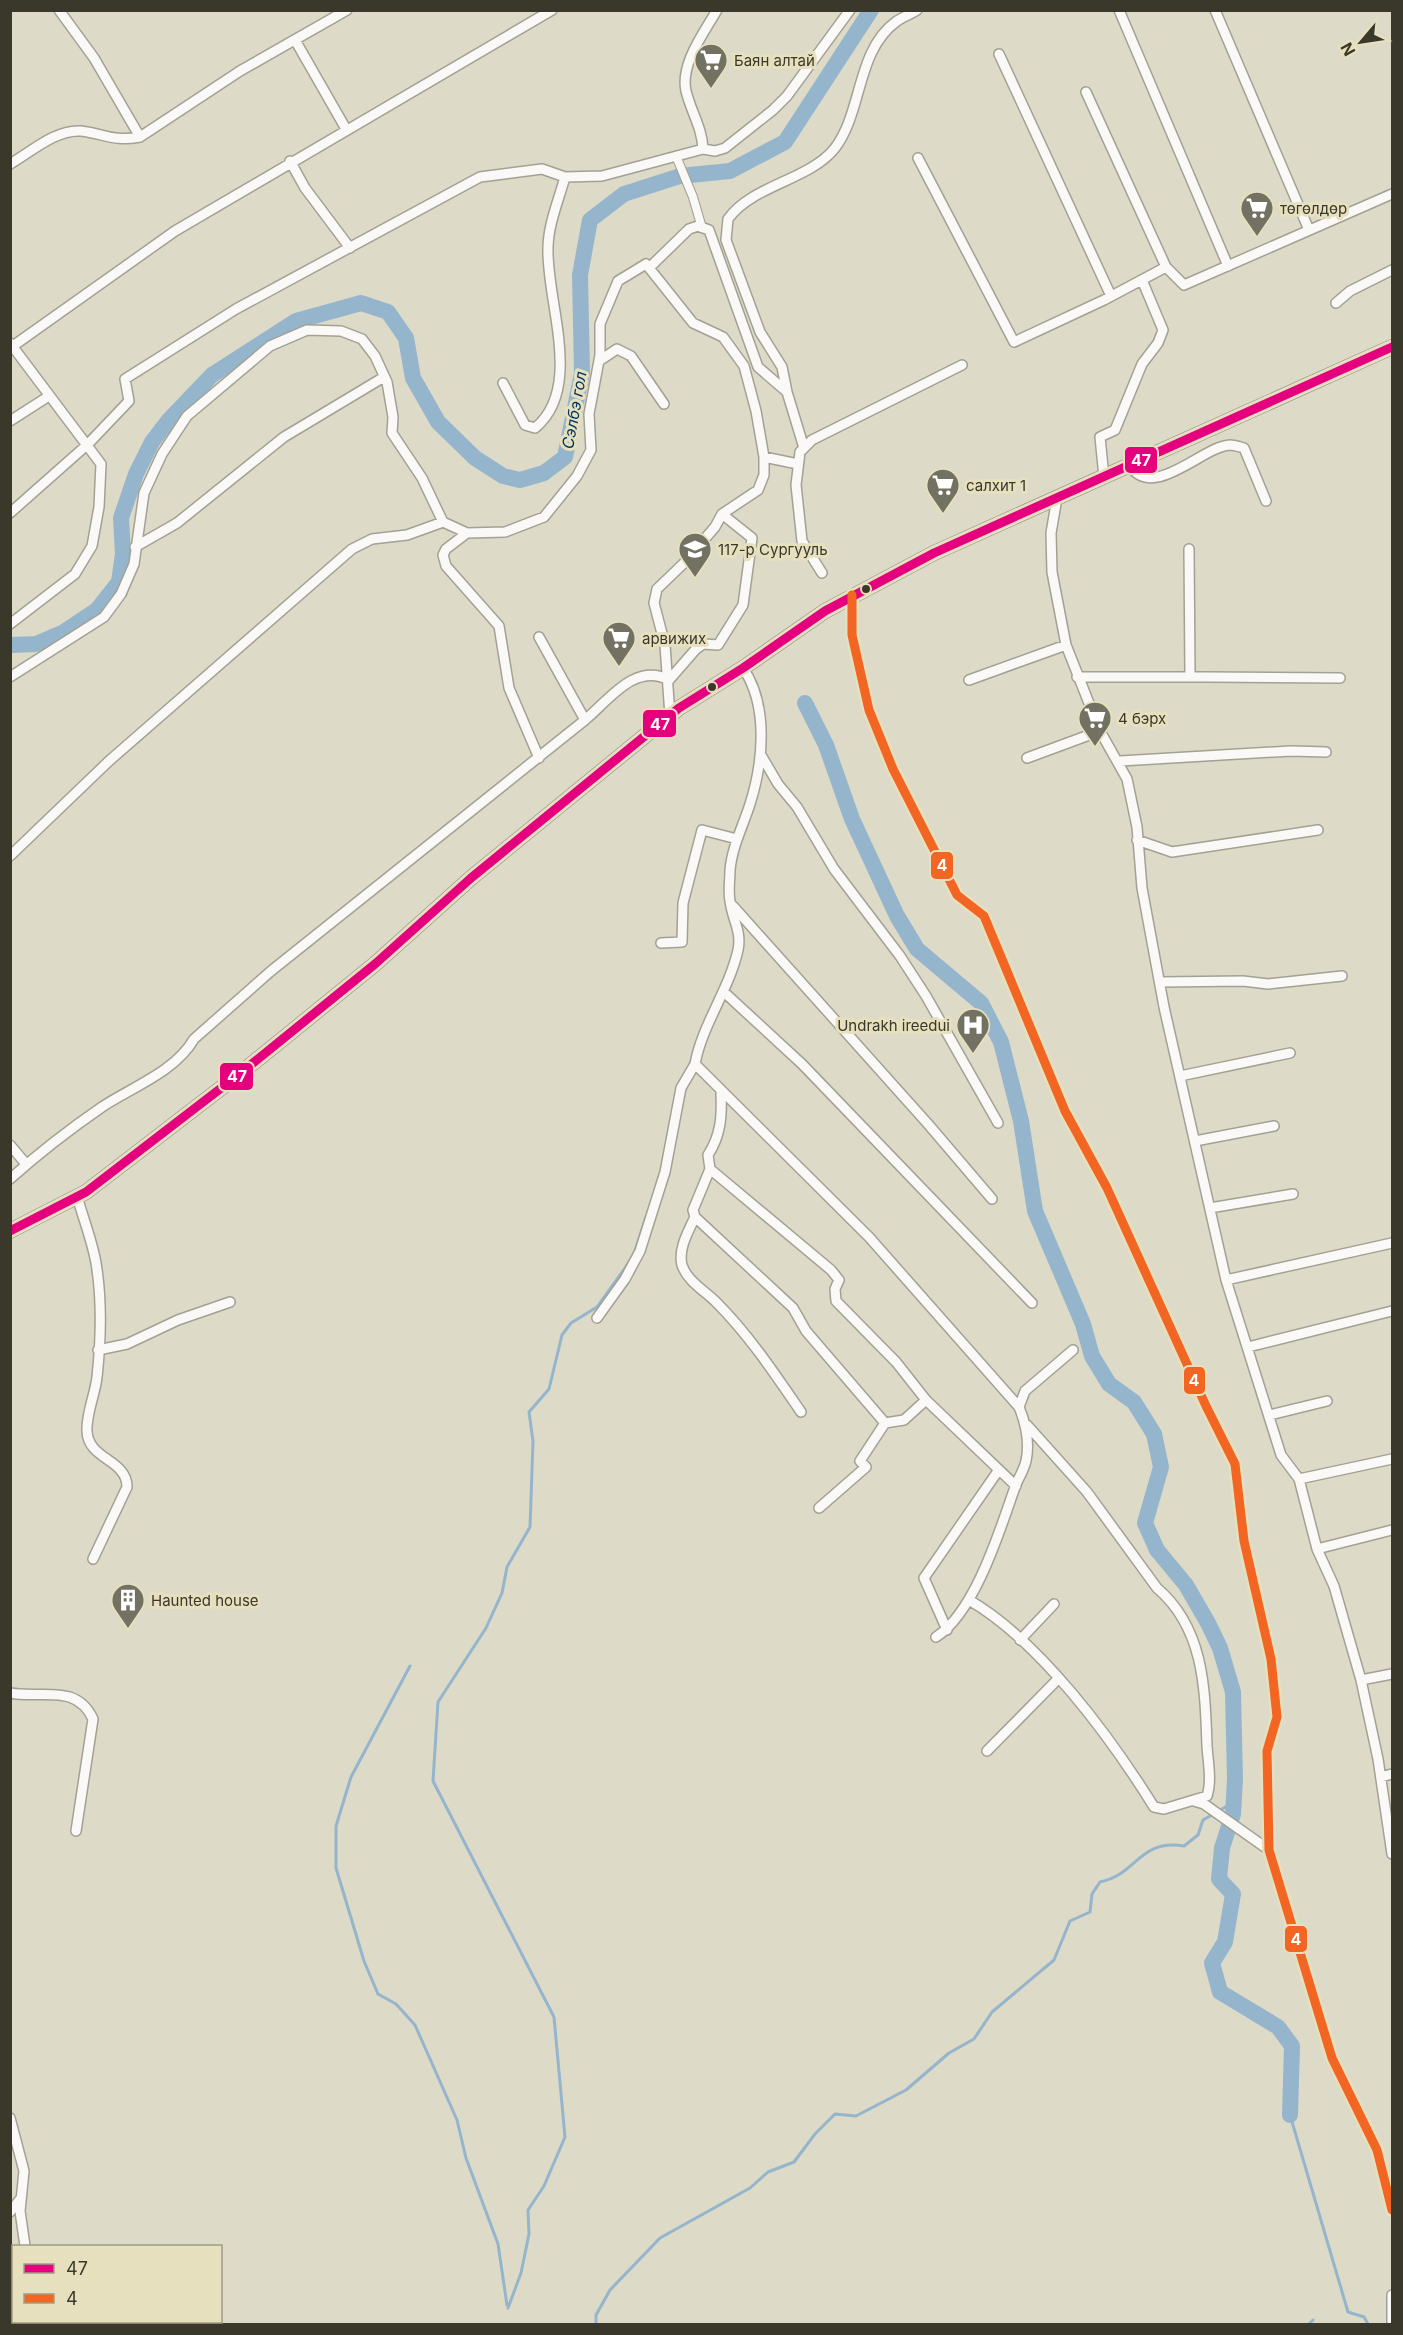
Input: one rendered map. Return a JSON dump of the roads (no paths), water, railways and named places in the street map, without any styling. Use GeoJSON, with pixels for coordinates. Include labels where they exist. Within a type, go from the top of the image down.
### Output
{"type":"FeatureCollection","features":[{"type":"Feature","properties":{"kind":"main road"},"geometry":{"type":"LineString","coordinates":[[10,1231],[77,1196],[242,1072],[349,986],[471,878],[670,716],[852,595],[934,553],[1392,347]]}},
{"type":"Feature","properties":{"kind":"street"},"geometry":{"type":"LineString","coordinates":[[59,10],[94,58],[140,137]]}},
{"type":"Feature","properties":{"kind":"street"},"geometry":{"type":"LineString","coordinates":[[10,164],[64,133],[80,131],[122,141],[140,137],[240,71],[347,10]]}},
{"type":"Feature","properties":{"kind":"street"},"geometry":{"type":"LineString","coordinates":[[10,624],[75,574],[92,546],[99,507],[101,464],[12,344],[174,231],[290,161],[552,10]]}},
{"type":"Feature","properties":{"kind":"street"},"geometry":{"type":"LineString","coordinates":[[703,149],[700,125],[684,79],[693,54],[717,10]]}},
{"type":"Feature","properties":{"kind":"street"},"geometry":{"type":"LineString","coordinates":[[10,513],[88,444],[129,401],[125,379],[236,309],[480,177],[542,169],[565,177],[602,176],[703,149],[715,151],[725,148],[788,96],[850,10]]}},
{"type":"Feature","properties":{"kind":"street"},"geometry":{"type":"LineString","coordinates":[[804,448],[783,367],[760,332],[726,240],[728,219],[751,199],[830,153],[846,129],[875,47],[898,20],[917,10]]}},
{"type":"Feature","properties":{"kind":"street"},"geometry":{"type":"LineString","coordinates":[[1119,10],[1228,266]]}},
{"type":"Feature","properties":{"kind":"street"},"geometry":{"type":"LineString","coordinates":[[1215,10],[1309,230]]}},
{"type":"Feature","properties":{"kind":"street"},"geometry":{"type":"LineString","coordinates":[[295,40],[346,129]]}},
{"type":"Feature","properties":{"kind":"street"},"geometry":{"type":"LineString","coordinates":[[999,54],[1111,296]]}},
{"type":"Feature","properties":{"kind":"street"},"geometry":{"type":"LineString","coordinates":[[1086,92],[1166,267],[1184,285],[1392,194]]}},
{"type":"Feature","properties":{"kind":"street"},"geometry":{"type":"LineString","coordinates":[[676,156],[693,197],[702,228]]}},
{"type":"Feature","properties":{"kind":"street"},"geometry":{"type":"LineString","coordinates":[[918,158],[1014,342],[1166,267]]}},
{"type":"Feature","properties":{"kind":"street"},"geometry":{"type":"LineString","coordinates":[[290,161],[305,188],[350,248]]}},
{"type":"Feature","properties":{"kind":"street"},"geometry":{"type":"LineString","coordinates":[[503,383],[525,424],[535,428],[547,419],[561,382],[559,336],[548,247],[565,177]]}},
{"type":"Feature","properties":{"kind":"street"},"geometry":{"type":"LineString","coordinates":[[649,268],[689,229],[698,226],[709,230],[758,367],[788,392]]}},
{"type":"Feature","properties":{"kind":"street"},"geometry":{"type":"LineString","coordinates":[[10,677],[104,617],[121,594],[134,564],[144,493],[162,454],[187,416],[270,346],[307,330],[340,331],[362,339],[375,356],[384,377],[393,417],[392,433],[422,478],[443,522],[467,533],[505,532],[544,517],[577,477],[591,450],[589,414],[599,361],[600,324],[618,281],[646,264],[693,323],[723,337],[744,366],[756,411],[764,458],[764,475],[758,490],[722,514],[715,528],[657,589],[654,603],[665,645],[670,716]]}},
{"type":"Feature","properties":{"kind":"street"},"geometry":{"type":"LineString","coordinates":[[1336,303],[1350,291],[1392,270]]}},
{"type":"Feature","properties":{"kind":"street"},"geometry":{"type":"LineString","coordinates":[[1104,477],[1100,437],[1115,430],[1142,364],[1158,343],[1163,330],[1142,280]]}},
{"type":"Feature","properties":{"kind":"street"},"geometry":{"type":"LineString","coordinates":[[599,361],[617,350],[631,356],[664,404]]}},
{"type":"Feature","properties":{"kind":"street"},"geometry":{"type":"LineString","coordinates":[[822,573],[802,541],[796,485],[800,452],[812,440],[962,365]]}},
{"type":"Feature","properties":{"kind":"street"},"geometry":{"type":"LineString","coordinates":[[135,547],[177,523],[284,437],[384,377]]}},
{"type":"Feature","properties":{"kind":"street"},"geometry":{"type":"LineString","coordinates":[[10,421],[49,396]]}},
{"type":"Feature","properties":{"kind":"street"},"geometry":{"type":"LineString","coordinates":[[1130,466],[1134,471],[1147,477],[1168,474],[1229,445],[1244,448],[1266,501]]}},
{"type":"Feature","properties":{"kind":"street"},"geometry":{"type":"LineString","coordinates":[[764,458],[798,464]]}},
{"type":"Feature","properties":{"kind":"street"},"geometry":{"type":"LineString","coordinates":[[1057,498],[1051,533],[1052,572],[1066,645],[1100,731],[1120,761],[1130,792],[1142,888],[1160,982],[1226,1280],[1281,1455],[1299,1479],[1317,1548],[1334,1586],[1361,1680],[1381,1777],[1392,1851]]}},
{"type":"Feature","properties":{"kind":"street"},"geometry":{"type":"LineString","coordinates":[[669,680],[703,644],[718,645],[743,605],[752,540],[750,534],[722,514]]}},
{"type":"Feature","properties":{"kind":"street"},"geometry":{"type":"LineString","coordinates":[[10,856],[109,761],[352,549],[372,539],[406,535],[443,522]]}},
{"type":"Feature","properties":{"kind":"street"},"geometry":{"type":"LineString","coordinates":[[467,533],[446,549],[443,555],[446,566],[499,626],[509,688],[539,758]]}},
{"type":"Feature","properties":{"kind":"street"},"geometry":{"type":"LineString","coordinates":[[1188,549],[1190,676]]}},
{"type":"Feature","properties":{"kind":"street"},"geometry":{"type":"LineString","coordinates":[[852,595],[852,635],[869,710],[893,769],[959,898],[984,916],[1065,1111],[1107,1188],[1206,1406],[1235,1464],[1244,1542],[1271,1659],[1277,1717],[1267,1751],[1269,1850],[1332,2058],[1377,2150],[1392,2210]]}},
{"type":"Feature","properties":{"kind":"street"},"geometry":{"type":"LineString","coordinates":[[539,637],[585,720]]}},
{"type":"Feature","properties":{"kind":"street"},"geometry":{"type":"LineString","coordinates":[[969,681],[1066,645]]}},
{"type":"Feature","properties":{"kind":"street"},"geometry":{"type":"LineString","coordinates":[[597,1317],[625,1279],[640,1251],[665,1172],[681,1088],[695,1065],[698,1051],[725,993],[738,949],[740,934],[730,902],[730,866],[751,803],[761,755],[758,705],[751,679],[743,668]]}},
{"type":"Feature","properties":{"kind":"street"},"geometry":{"type":"LineString","coordinates":[[10,1179],[26,1164],[103,1106],[138,1088],[187,1051],[201,1033],[271,971],[539,758],[630,679],[648,674],[659,675],[669,680]]}},
{"type":"Feature","properties":{"kind":"street"},"geometry":{"type":"LineString","coordinates":[[1077,677],[1119,679],[1190,676],[1340,678]]}},
{"type":"Feature","properties":{"kind":"street"},"geometry":{"type":"LineString","coordinates":[[1027,758],[1100,731]]}},
{"type":"Feature","properties":{"kind":"street"},"geometry":{"type":"LineString","coordinates":[[1120,761],[1291,751],[1305,754],[1326,752]]}},
{"type":"Feature","properties":{"kind":"street"},"geometry":{"type":"LineString","coordinates":[[761,755],[778,784],[797,807],[834,869],[900,956],[926,996],[998,1123]]}},
{"type":"Feature","properties":{"kind":"street"},"geometry":{"type":"LineString","coordinates":[[661,943],[682,942],[683,903],[702,830],[738,839]]}},
{"type":"Feature","properties":{"kind":"street"},"geometry":{"type":"LineString","coordinates":[[1137,840],[1172,852],[1318,830]]}},
{"type":"Feature","properties":{"kind":"street"},"geometry":{"type":"LineString","coordinates":[[730,902],[992,1199]]}},
{"type":"Feature","properties":{"kind":"street"},"geometry":{"type":"LineString","coordinates":[[1160,982],[1243,981],[1268,984],[1342,976]]}},
{"type":"Feature","properties":{"kind":"street"},"geometry":{"type":"LineString","coordinates":[[725,993],[802,1064],[1032,1303]]}},
{"type":"Feature","properties":{"kind":"street"},"geometry":{"type":"LineString","coordinates":[[1180,1076],[1290,1053]]}},
{"type":"Feature","properties":{"kind":"street"},"geometry":{"type":"LineString","coordinates":[[695,1065],[869,1237],[1019,1407],[1027,1425],[1088,1492],[1157,1588],[1168,1597],[1193,1635],[1205,1682],[1209,1790],[1207,1796],[1164,1809],[1154,1807],[1099,1726],[1058,1679],[1020,1640],[969,1600]]}},
{"type":"Feature","properties":{"kind":"street"},"geometry":{"type":"LineString","coordinates":[[722,1093],[722,1122],[708,1155],[710,1169],[693,1210],[695,1217],[793,1308],[806,1331],[885,1423]]}},
{"type":"Feature","properties":{"kind":"street"},"geometry":{"type":"LineString","coordinates":[[1195,1141],[1274,1126]]}},
{"type":"Feature","properties":{"kind":"street"},"geometry":{"type":"LineString","coordinates":[[10,1145],[26,1164]]}},
{"type":"Feature","properties":{"kind":"street"},"geometry":{"type":"LineString","coordinates":[[710,1169],[836,1275],[839,1280],[835,1289],[836,1301],[896,1362],[926,1400],[1016,1486]]}},
{"type":"Feature","properties":{"kind":"street"},"geometry":{"type":"LineString","coordinates":[[1210,1208],[1293,1194]]}},
{"type":"Feature","properties":{"kind":"street"},"geometry":{"type":"LineString","coordinates":[[77,1196],[96,1263],[100,1316],[97,1379],[87,1432],[92,1448],[123,1470],[127,1478],[127,1487],[93,1559]]}},
{"type":"Feature","properties":{"kind":"street"},"geometry":{"type":"LineString","coordinates":[[695,1217],[684,1239],[681,1262],[683,1269],[765,1359],[801,1412]]}},
{"type":"Feature","properties":{"kind":"street"},"geometry":{"type":"LineString","coordinates":[[1226,1280],[1392,1243]]}},
{"type":"Feature","properties":{"kind":"street"},"geometry":{"type":"LineString","coordinates":[[98,1350],[127,1344],[178,1320],[230,1302]]}},
{"type":"Feature","properties":{"kind":"street"},"geometry":{"type":"LineString","coordinates":[[1248,1347],[1392,1311]]}},
{"type":"Feature","properties":{"kind":"street"},"geometry":{"type":"LineString","coordinates":[[1019,1407],[1025,1391],[1073,1350]]}},
{"type":"Feature","properties":{"kind":"street"},"geometry":{"type":"LineString","coordinates":[[819,1508],[866,1467],[860,1461],[885,1423],[904,1420],[926,1400]]}},
{"type":"Feature","properties":{"kind":"street"},"geometry":{"type":"LineString","coordinates":[[1269,1414],[1327,1401]]}},
{"type":"Feature","properties":{"kind":"street"},"geometry":{"type":"LineString","coordinates":[[936,1637],[947,1630],[969,1600],[1002,1529],[1026,1461],[1027,1425]]}},
{"type":"Feature","properties":{"kind":"street"},"geometry":{"type":"LineString","coordinates":[[1299,1479],[1392,1459]]}},
{"type":"Feature","properties":{"kind":"street"},"geometry":{"type":"LineString","coordinates":[[947,1630],[924,1578],[998,1471]]}},
{"type":"Feature","properties":{"kind":"street"},"geometry":{"type":"LineString","coordinates":[[1317,1548],[1392,1530]]}},
{"type":"Feature","properties":{"kind":"street"},"geometry":{"type":"LineString","coordinates":[[1020,1640],[1054,1604]]}},
{"type":"Feature","properties":{"kind":"street"},"geometry":{"type":"LineString","coordinates":[[1361,1680],[1392,1674]]}},
{"type":"Feature","properties":{"kind":"street"},"geometry":{"type":"LineString","coordinates":[[987,1751],[1058,1679]]}},
{"type":"Feature","properties":{"kind":"street"},"geometry":{"type":"LineString","coordinates":[[10,1693],[76,1697],[86,1704],[90,1712],[93,1719],[76,1831]]}},
{"type":"Feature","properties":{"kind":"street"},"geometry":{"type":"LineString","coordinates":[[1381,1777],[1392,1774]]}},
{"type":"Feature","properties":{"kind":"street"},"geometry":{"type":"LineString","coordinates":[[1191,1801],[1204,1804],[1269,1850]]}},
{"type":"Feature","properties":{"kind":"street"},"geometry":{"type":"LineString","coordinates":[[10,2118],[24,2171],[20,2211],[25,2245]]}},
{"type":"Feature","properties":{"kind":"street"},"geometry":{"type":"LineString","coordinates":[[10,2212],[21,2198]]}},
{"type":"Feature","properties":{"kind":"street"},"geometry":{"type":"LineString","coordinates":[[1392,2295],[1392,2325]]}},
{"type":"Feature","properties":{"kind":"waterway","name":"Сэлбэ гол"},"geometry":{"type":"LineString","coordinates":[[10,645],[36,644],[64,632],[97,610],[119,582],[123,554],[121,518],[136,474],[152,442],[168,421],[212,375],[296,321],[361,303],[388,312],[406,338],[413,378],[438,422],[475,458],[503,476],[520,480],[544,473],[565,457],[582,373],[580,275],[590,220],[624,194],[680,176],[730,171],[785,142],[871,10]]}},
{"type":"Feature","properties":{"kind":"waterway"},"geometry":{"type":"LineString","coordinates":[[805,703],[826,745],[852,819],[897,916],[917,949],[981,1003],[1001,1042],[1021,1121],[1035,1211],[1083,1324],[1092,1356],[1109,1384],[1134,1402],[1154,1434],[1161,1467],[1145,1523],[1157,1550],[1186,1585],[1208,1623],[1220,1648],[1233,1692],[1235,1779],[1233,1814],[1222,1848],[1219,1879],[1233,1894],[1225,1942],[1212,1963],[1220,1992],[1278,2027],[1292,2046],[1290,2115]]}},
{"type":"Feature","properties":{"kind":"waterway"},"geometry":{"type":"LineString","coordinates":[[508,2308],[521,2273],[529,2234],[528,2210],[544,2186],[565,2137],[554,2017],[433,1781],[438,1702],[486,1628],[502,1593],[507,1567],[530,1527],[533,1441],[529,1412],[549,1389],[562,1335],[571,1323],[597,1307],[625,1268],[634,1254],[646,1217]]}},
{"type":"Feature","properties":{"kind":"waterway"},"geometry":{"type":"LineString","coordinates":[[410,1666],[351,1777],[336,1826],[336,1868],[364,1961],[378,1994],[396,2004],[415,2025],[457,2120],[466,2158],[498,2244],[507,2305]]}},
{"type":"Feature","properties":{"kind":"waterway"},"geometry":{"type":"LineString","coordinates":[[596,2324],[596,2315],[610,2290],[660,2238],[750,2188],[768,2172],[794,2162],[815,2134],[835,2114],[856,2116],[906,2090],[949,2053],[974,2039],[992,2012],[1054,1960],[1070,1921],[1090,1912],[1092,1894],[1100,1882],[1123,1872],[1147,1852],[1169,1845],[1184,1846],[1198,1835],[1203,1820],[1234,1802]]}},
{"type":"Feature","properties":{"kind":"waterway"},"geometry":{"type":"LineString","coordinates":[[1290,2115],[1348,2312],[1364,2317],[1368,2324]]}},
{"type":"Feature","properties":{"kind":"waterway"},"geometry":{"type":"LineString","coordinates":[[10,2265],[12,2271]]}},
{"type":"Feature","properties":{"kind":"waterway"},"geometry":{"type":"LineString","coordinates":[[1309,2324],[1313,2320]]}},
{"type":"Feature","properties":{"kind":"place","name":"Баян алтай"},"geometry":{"type":"Point","coordinates":[711,89]}},
{"type":"Feature","properties":{"kind":"place","name":"төгөлдөр"},"geometry":{"type":"Point","coordinates":[1257,237]}},
{"type":"Feature","properties":{"kind":"place","name":"салхит 1"},"geometry":{"type":"Point","coordinates":[943,514]}},
{"type":"Feature","properties":{"kind":"place","name":"117-р Сургууль"},"geometry":{"type":"Point","coordinates":[695,578]}},
{"type":"Feature","properties":{"kind":"place","name":"арвижих"},"geometry":{"type":"Point","coordinates":[619,667]}},
{"type":"Feature","properties":{"kind":"place","name":"4 бэрх"},"geometry":{"type":"Point","coordinates":[1095,747]}},
{"type":"Feature","properties":{"kind":"place","name":"Undrakh ireedui"},"geometry":{"type":"Point","coordinates":[973,1054]}},
{"type":"Feature","properties":{"kind":"place","name":"Haunted house"},"geometry":{"type":"Point","coordinates":[128,1629]}}]}
